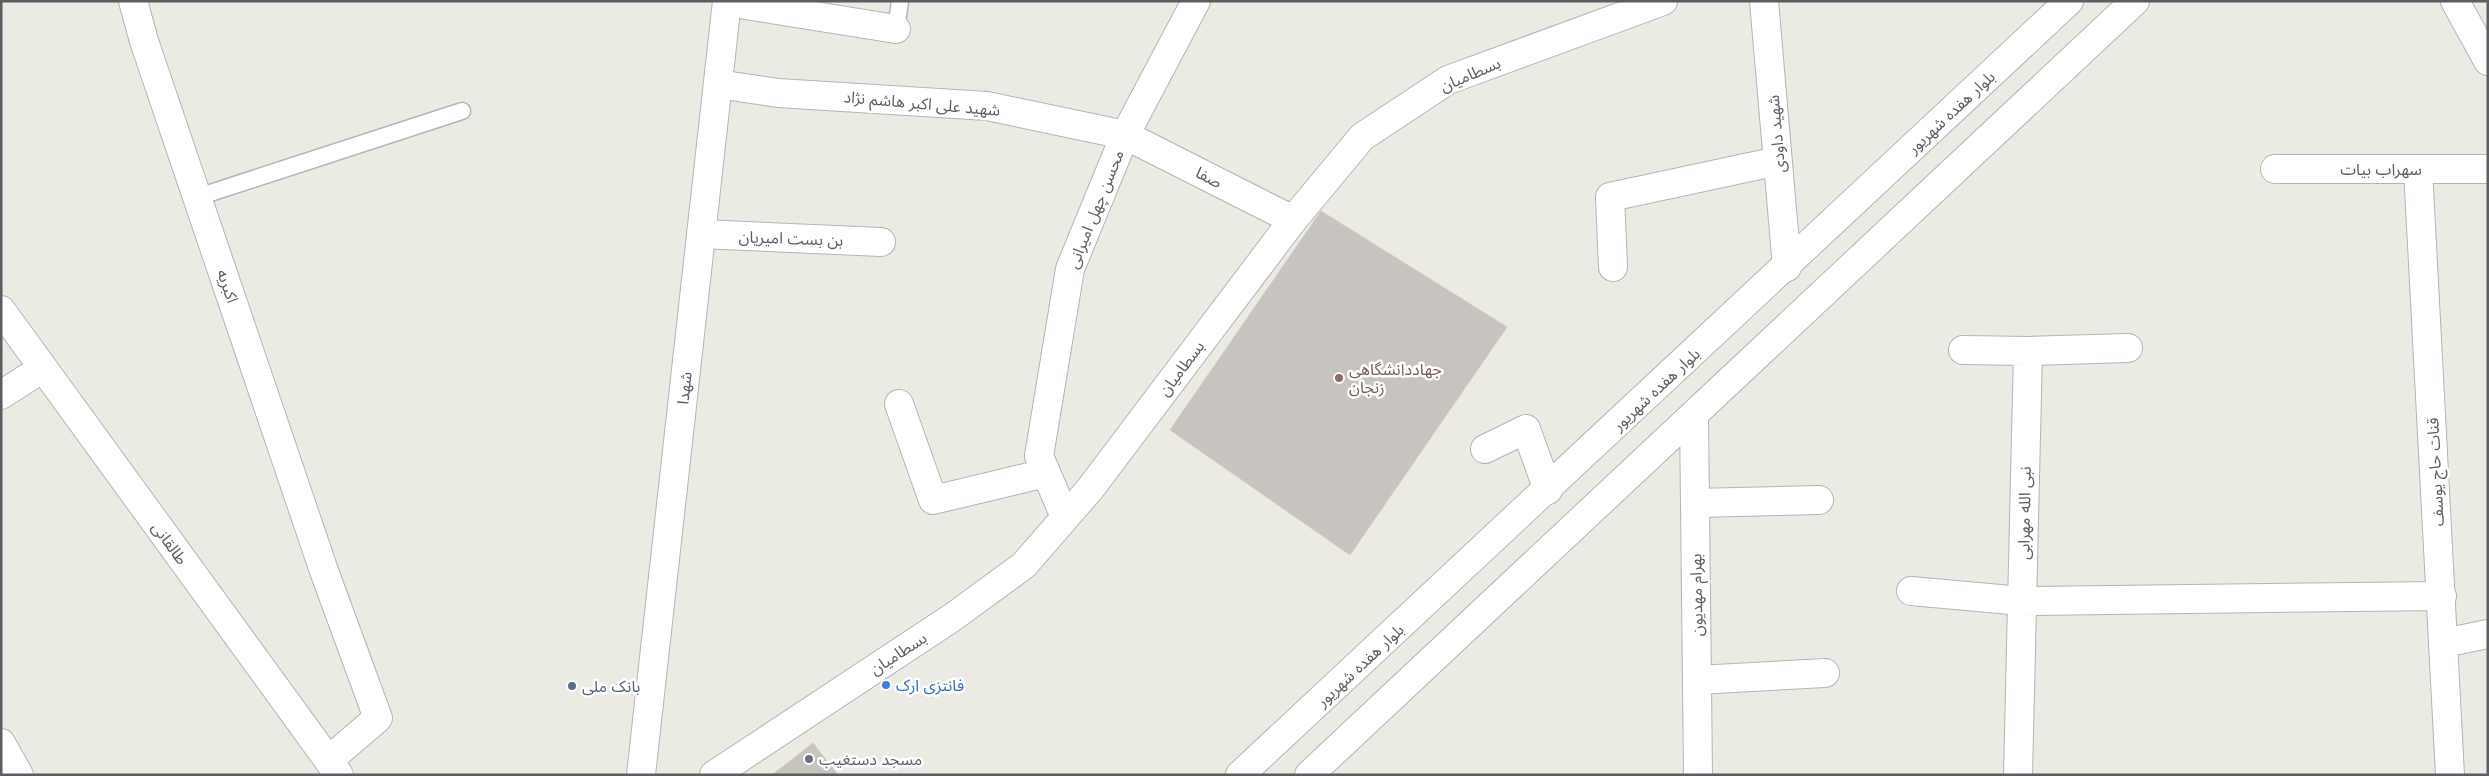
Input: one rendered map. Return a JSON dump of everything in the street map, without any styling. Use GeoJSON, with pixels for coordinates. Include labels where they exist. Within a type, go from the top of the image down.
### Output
{"type":"FeatureCollection","features":[{"type":"Feature","properties":{"kind":"street","name":"اکبریه"},"geometry":{"type":"LineString","coordinates":[[133,1],[324,571],[378,718],[334,767]]}},
{"type":"Feature","properties":{"kind":"street","name":"محسن چهل امیرانی"},"geometry":{"type":"LineString","coordinates":[[1065,518],[1039,456],[1070,269],[1125,135],[1196,1]]}},
{"type":"Feature","properties":{"kind":"street","name":"بسطامیان"},"geometry":{"type":"LineString","coordinates":[[714,775],[945,622],[1024,565],[1090,489],[1292,220],[1362,137],[1448,80],[1663,1]]}},
{"type":"Feature","properties":{"kind":"street","name":"شهید داودی"},"geometry":{"type":"LineString","coordinates":[[1764,1],[1787,267]]}},
{"type":"Feature","properties":{"kind":"street","name":"بلوار هفده شهریور"},"geometry":{"type":"LineString","coordinates":[[1240,775],[1787,267],[2069,1]]}},
{"type":"Feature","properties":{"kind":"street"},"geometry":{"type":"LineString","coordinates":[[1309,775],[2135,1]]}},
{"type":"Feature","properties":{"kind":"street"},"geometry":{"type":"LineString","coordinates":[[2455,1],[2488,61]]}},
{"type":"Feature","properties":{"kind":"street"},"geometry":{"type":"LineString","coordinates":[[727,2],[896,30]]}},
{"type":"Feature","properties":{"kind":"street","name":"شهدا"},"geometry":{"type":"LineString","coordinates":[[641,775],[727,2]]}},
{"type":"Feature","properties":{"kind":"street","name":"شهید علی اکبر هاشم نژاد"},"geometry":{"type":"LineString","coordinates":[[718,84],[778,93],[988,106],[1125,135]]}},
{"type":"Feature","properties":{"kind":"street","name":"صفا"},"geometry":{"type":"LineString","coordinates":[[1125,135],[1292,220]]}},
{"type":"Feature","properties":{"kind":"street"},"geometry":{"type":"LineString","coordinates":[[1613,267],[1610,197],[1778,161]]}},
{"type":"Feature","properties":{"kind":"street","name":"سهراب بیات"},"geometry":{"type":"LineString","coordinates":[[2275,169],[2488,169]]}},
{"type":"Feature","properties":{"kind":"street","name":"قنات حاج یوسف"},"geometry":{"type":"LineString","coordinates":[[2418,169],[2450,775]]}},
{"type":"Feature","properties":{"kind":"street","name":"بن بست امیریان"},"geometry":{"type":"LineString","coordinates":[[701,234],[881,242]]}},
{"type":"Feature","properties":{"kind":"street","name":"طالقانی"},"geometry":{"type":"LineString","coordinates":[[1,310],[334,767]]}},
{"type":"Feature","properties":{"kind":"street"},"geometry":{"type":"LineString","coordinates":[[1963,350],[2128,348]]}},
{"type":"Feature","properties":{"kind":"street","name":"نبی الله مهرابی"},"geometry":{"type":"LineString","coordinates":[[2018,775],[2028,350]]}},
{"type":"Feature","properties":{"kind":"street"},"geometry":{"type":"LineString","coordinates":[[1,395],[43,368]]}},
{"type":"Feature","properties":{"kind":"street"},"geometry":{"type":"LineString","coordinates":[[898,404],[933,500],[1046,473]]}},
{"type":"Feature","properties":{"kind":"street","name":"بهرام مهدیون"},"geometry":{"type":"LineString","coordinates":[[1694,415],[1698,775]]}},
{"type":"Feature","properties":{"kind":"street"},"geometry":{"type":"LineString","coordinates":[[1485,449],[1526,429],[1548,490]]}},
{"type":"Feature","properties":{"kind":"street"},"geometry":{"type":"LineString","coordinates":[[1695,503],[1819,500]]}},
{"type":"Feature","properties":{"kind":"street"},"geometry":{"type":"LineString","coordinates":[[1911,591],[2022,601],[2442,596]]}},
{"type":"Feature","properties":{"kind":"street"},"geometry":{"type":"LineString","coordinates":[[2444,643],[2488,634]]}},
{"type":"Feature","properties":{"kind":"street"},"geometry":{"type":"LineString","coordinates":[[1698,680],[1825,673]]}},
{"type":"Feature","properties":{"kind":"street"},"geometry":{"type":"LineString","coordinates":[[1,743],[19,775]]}},
{"type":"Feature","properties":{"kind":"lane"},"geometry":{"type":"LineString","coordinates":[[896,30],[900,1]]}},
{"type":"Feature","properties":{"kind":"lane"},"geometry":{"type":"LineString","coordinates":[[198,197],[462,111]]}},
{"type":"Feature","properties":{"kind":"building","name":"جهاددانشگاهی زنجان"},"geometry":{"type":"Polygon","coordinates":[[[1321,211],[1507,327],[1350,555],[1170,430],[1321,211]]]}},
{"type":"Feature","properties":{"kind":"building","name":"مسجد دستغیب"},"geometry":{"type":"Polygon","coordinates":[[[813,743],[838,775],[772,775],[813,743]]]}},
{"type":"Feature","properties":{"kind":"place","name":"جهاددانشگاهی زنجان"},"geometry":{"type":"Point","coordinates":[1339,378]}},
{"type":"Feature","properties":{"kind":"place","name":"فانتزی ارک"},"geometry":{"type":"Point","coordinates":[886,685]}},
{"type":"Feature","properties":{"kind":"place","name":"بانک ملی"},"geometry":{"type":"Point","coordinates":[572,686]}},
{"type":"Feature","properties":{"kind":"place","name":"مسجد دستغیب"},"geometry":{"type":"Point","coordinates":[809,759]}}]}
